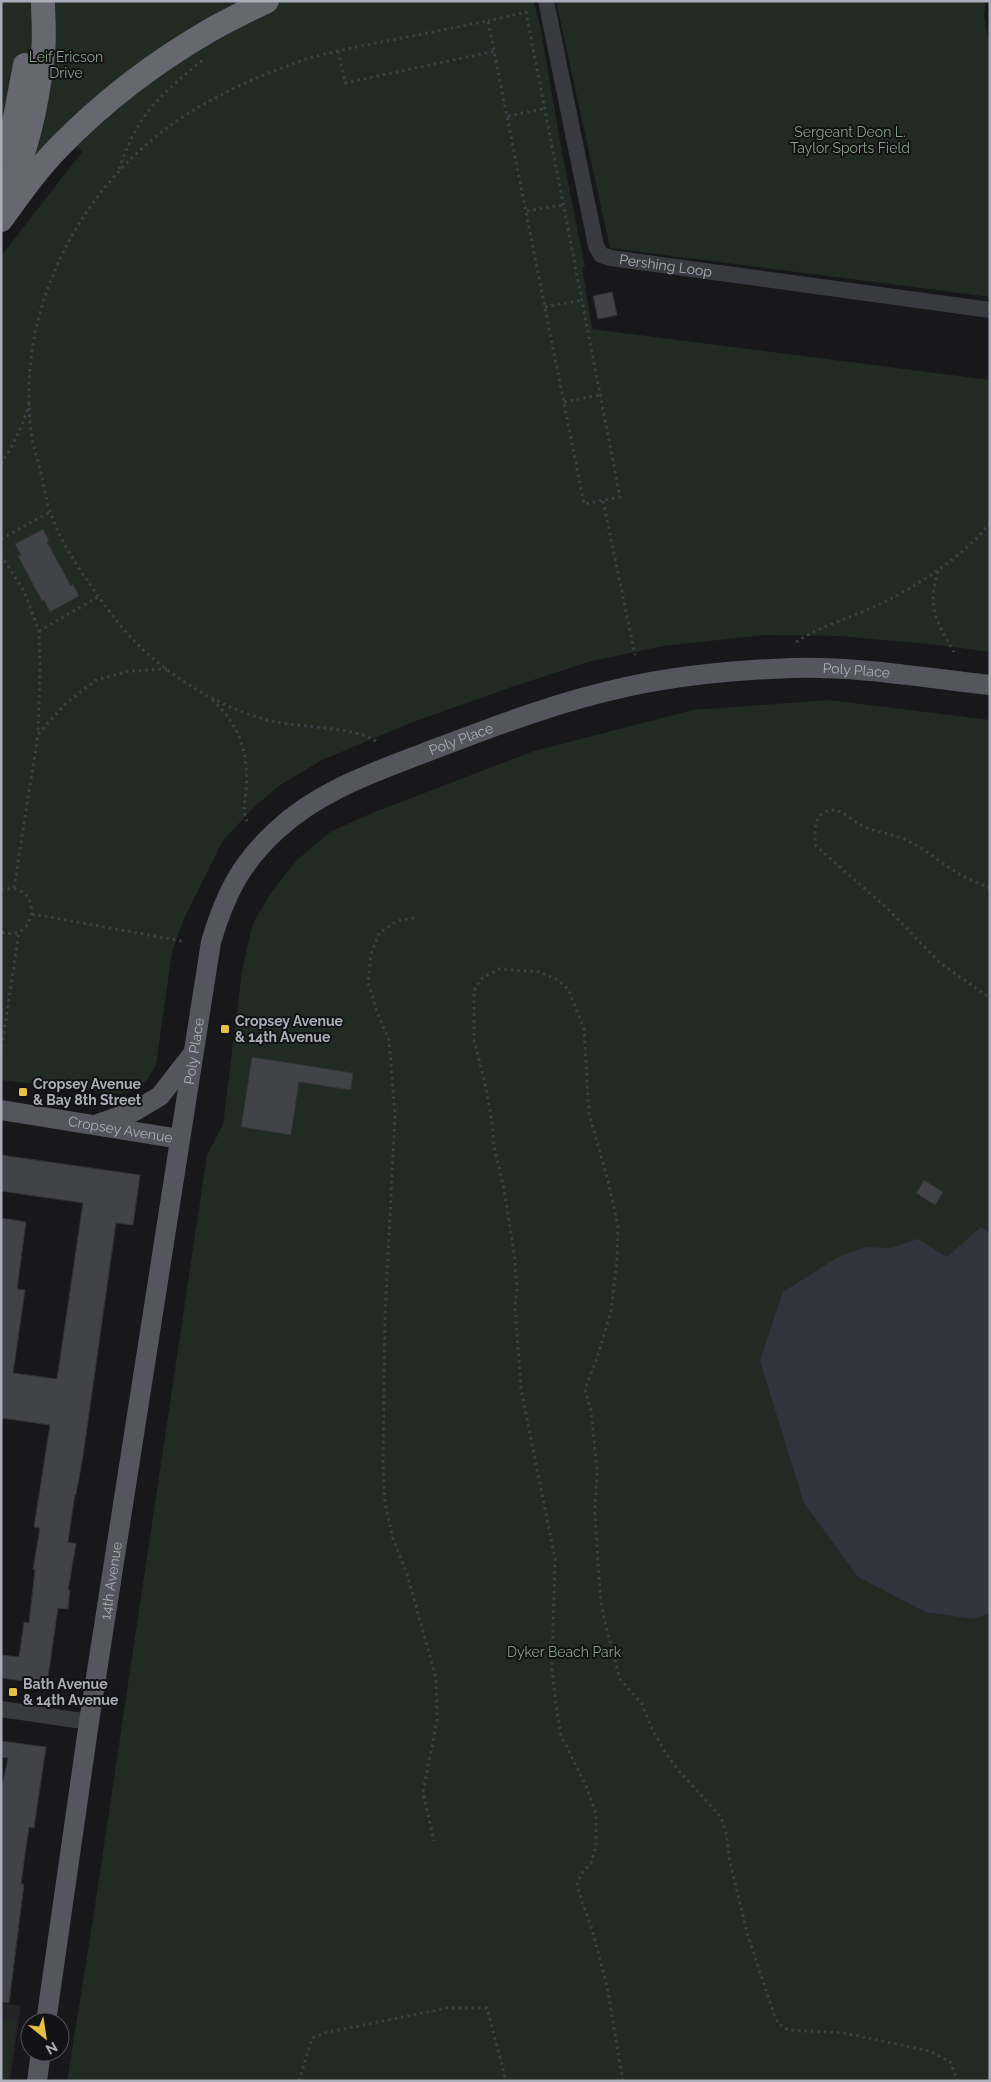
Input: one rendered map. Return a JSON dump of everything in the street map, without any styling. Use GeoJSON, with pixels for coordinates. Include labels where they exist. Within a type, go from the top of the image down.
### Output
{"type":"FeatureCollection","features":[{"type":"Feature","properties":{"kind":"highway"},"geometry":{"type":"LineString","coordinates":[[1,167],[12,133],[27,52],[28,1]]}},
{"type":"Feature","properties":{"kind":"highway"},"geometry":{"type":"LineString","coordinates":[[1,207],[19,168],[30,133],[44,50],[43,1]]}},
{"type":"Feature","properties":{"kind":"highway"},"geometry":{"type":"LineString","coordinates":[[1,220],[60,146],[97,112],[151,68],[207,32],[267,1]]}},
{"type":"Feature","properties":{"kind":"main road","name":"Poly Place"},"geometry":{"type":"LineString","coordinates":[[180,1139],[211,942],[220,909],[242,868],[277,829],[326,793],[362,776],[527,715],[603,693],[661,680],[704,674],[793,668],[831,669],[990,686]]}},
{"type":"Feature","properties":{"kind":"main road"},"geometry":{"type":"LineString","coordinates":[[96,1125],[135,1111],[160,1096],[194,1051]]}},
{"type":"Feature","properties":{"kind":"main road","name":"Cropsey Avenue"},"geometry":{"type":"LineString","coordinates":[[1,1110],[180,1139]]}},
{"type":"Feature","properties":{"kind":"main road","name":"14th Avenue"},"geometry":{"type":"LineString","coordinates":[[47,2012],[89,1722],[180,1139]]}},
{"type":"Feature","properties":{"kind":"main road"},"geometry":{"type":"LineString","coordinates":[[37,2081],[40,2062]]}},
{"type":"Feature","properties":{"kind":"street","name":"Pershing Loop"},"geometry":{"type":"LineString","coordinates":[[546,1],[596,246],[601,254],[611,258],[990,310]]}},
{"type":"Feature","properties":{"kind":"street"},"geometry":{"type":"LineString","coordinates":[[1,1709],[89,1722]]}},
{"type":"Feature","properties":{"kind":"path"},"geometry":{"type":"LineString","coordinates":[[376,741],[372,738],[346,732],[274,722],[210,698],[167,669],[143,648],[111,615],[78,565],[50,512],[31,433],[32,352],[39,314],[52,275],[70,236],[118,170],[157,135],[200,106],[226,92],[296,62],[338,51],[526,12],[620,497],[584,504],[488,21]]}},
{"type":"Feature","properties":{"kind":"path"},"geometry":{"type":"LineString","coordinates":[[338,51],[345,82],[495,51]]}},
{"type":"Feature","properties":{"kind":"path"},"geometry":{"type":"LineString","coordinates":[[118,170],[128,145],[143,119],[161,97],[208,55]]}},
{"type":"Feature","properties":{"kind":"path"},"geometry":{"type":"LineString","coordinates":[[508,116],[544,109]]}},
{"type":"Feature","properties":{"kind":"path"},"geometry":{"type":"LineString","coordinates":[[527,211],[563,205]]}},
{"type":"Feature","properties":{"kind":"path"},"geometry":{"type":"LineString","coordinates":[[546,307],[582,300]]}},
{"type":"Feature","properties":{"kind":"path"},"geometry":{"type":"LineString","coordinates":[[564,402],[600,395]]}},
{"type":"Feature","properties":{"kind":"path"},"geometry":{"type":"LineString","coordinates":[[1,464],[13,446],[23,424],[30,399]]}},
{"type":"Feature","properties":{"kind":"path"},"geometry":{"type":"LineString","coordinates":[[603,500],[635,655]]}},
{"type":"Feature","properties":{"kind":"path"},"geometry":{"type":"LineString","coordinates":[[1,539],[50,512]]}},
{"type":"Feature","properties":{"kind":"path"},"geometry":{"type":"LineString","coordinates":[[796,642],[878,605],[938,571],[966,548],[990,523]]}},
{"type":"Feature","properties":{"kind":"path"},"geometry":{"type":"LineString","coordinates":[[1,555],[24,591],[39,631],[38,734],[14,888]]}},
{"type":"Feature","properties":{"kind":"path"},"geometry":{"type":"LineString","coordinates":[[938,571],[934,584],[934,614],[954,652]]}},
{"type":"Feature","properties":{"kind":"path"},"geometry":{"type":"LineString","coordinates":[[39,631],[98,597]]}},
{"type":"Feature","properties":{"kind":"path"},"geometry":{"type":"LineString","coordinates":[[38,734],[65,704],[96,680],[130,671],[167,669]]}},
{"type":"Feature","properties":{"kind":"path"},"geometry":{"type":"LineString","coordinates":[[210,698],[230,719],[240,735],[246,754],[247,772],[243,814],[247,821]]}},
{"type":"Feature","properties":{"kind":"path"},"geometry":{"type":"LineString","coordinates":[[990,888],[963,876],[897,836],[876,832],[858,824],[844,812],[830,810],[824,812],[818,818],[814,834],[816,846],[888,909],[940,963],[990,998]]}},
{"type":"Feature","properties":{"kind":"path"},"geometry":{"type":"LineString","coordinates":[[1,890],[14,888],[26,895],[32,907],[30,921],[19,931],[12,933],[1,932]]}},
{"type":"Feature","properties":{"kind":"path"},"geometry":{"type":"LineString","coordinates":[[32,914],[182,941]]}},
{"type":"Feature","properties":{"kind":"path"},"geometry":{"type":"LineString","coordinates":[[414,918],[397,921],[379,933],[371,954],[368,982],[377,1012],[389,1040],[395,1115],[385,1326],[383,1464],[386,1503],[392,1539],[407,1574],[436,1678],[437,1720],[423,1792],[434,1841]]}},
{"type":"Feature","properties":{"kind":"path"},"geometry":{"type":"LineString","coordinates":[[1,1053],[19,931]]}},
{"type":"Feature","properties":{"kind":"path"},"geometry":{"type":"LineString","coordinates":[[623,2081],[607,1986],[593,1933],[577,1886],[582,1874],[591,1863],[596,1844],[596,1814],[586,1786],[561,1735],[556,1705],[552,1669],[555,1559],[521,1389],[514,1253],[504,1189],[494,1147],[492,1122],[485,1083],[474,1040],[474,991],[481,979],[499,968],[539,972],[558,980],[568,990],[584,1029],[589,1113],[609,1185],[618,1227],[617,1260],[611,1311],[597,1358],[585,1389],[591,1412],[597,1469],[595,1513],[600,1594],[604,1619],[620,1679],[642,1704],[651,1727],[666,1754],[721,1817],[748,1936],[775,2017],[780,2024],[788,2030],[844,2033],[930,2051],[950,2062],[958,2081]]}},
{"type":"Feature","properties":{"kind":"path"},"geometry":{"type":"LineString","coordinates":[[299,2081],[312,2038],[324,2033],[448,2008],[487,2008],[506,2081]]}},
{"type":"Feature","properties":{"kind":"shaded area"},"geometry":{"type":"Polygon","coordinates":[[[981,1227],[990,1234],[990,1613],[973,1619],[926,1612],[858,1577],[804,1503],[760,1361],[783,1292],[835,1259],[864,1247],[891,1248],[918,1239],[947,1257],[981,1227]]]}},
{"type":"Feature","properties":{"kind":"shaded area"},"geometry":{"type":"Polygon","coordinates":[[[1,2003],[21,2006],[10,2081],[1,2081],[1,2003]]]}},
{"type":"Feature","properties":{"kind":"green space","name":"Leif Ericson Drive"},"geometry":{"type":"Polygon","coordinates":[[[1,1],[534,1],[585,267],[582,267],[592,329],[990,380],[990,652],[841,636],[765,635],[663,646],[588,662],[503,690],[413,722],[322,760],[280,785],[253,808],[222,842],[184,919],[172,952],[156,1065],[145,1082],[129,1092],[120,1094],[1,1080],[1,256],[82,152],[75,145],[64,156],[1,235],[1,1]]]}},
{"type":"Feature","properties":{"kind":"green space","name":"Sergeant Deon L. Taylor Sports Field"},"geometry":{"type":"Polygon","coordinates":[[[556,1],[986,1],[984,16],[990,47],[990,297],[610,248],[556,1]]]}},
{"type":"Feature","properties":{"kind":"green space","name":"Dyker Beach Park"},"geometry":{"type":"Polygon","coordinates":[[[829,700],[990,720],[990,2081],[67,2081],[207,1155],[223,1125],[242,971],[253,923],[273,890],[296,861],[330,832],[372,813],[534,751],[693,710],[829,700]]]}},
{"type":"Feature","properties":{"kind":"green space"},"geometry":{"type":"Polygon","coordinates":[[[1,2019],[17,2021],[8,2081],[1,2081],[1,2019]]]}},
{"type":"Feature","properties":{"kind":"building"},"geometry":{"type":"Polygon","coordinates":[[[612,292],[617,315],[598,319],[593,296],[612,292]]]}},
{"type":"Feature","properties":{"kind":"building"},"geometry":{"type":"Polygon","coordinates":[[[43,529],[49,540],[47,542],[71,586],[73,584],[79,596],[50,612],[18,556],[21,555],[15,544],[43,529]]]}},
{"type":"Feature","properties":{"kind":"building"},"geometry":{"type":"Polygon","coordinates":[[[252,1057],[353,1073],[351,1090],[299,1082],[291,1135],[241,1127],[252,1057]]]}},
{"type":"Feature","properties":{"kind":"building"},"geometry":{"type":"Polygon","coordinates":[[[1,1155],[140,1175],[133,1225],[116,1223],[83,1456],[68,1542],[76,1544],[68,1590],[70,1590],[68,1609],[58,1608],[47,1684],[1,1678],[1,1655],[19,1657],[24,1622],[29,1623],[35,1570],[33,1569],[40,1528],[34,1527],[50,1425],[1,1418],[1,1218],[26,1222],[17,1289],[25,1290],[13,1373],[57,1379],[83,1203],[1,1191],[1,1155]]]}},
{"type":"Feature","properties":{"kind":"building"},"geometry":{"type":"Polygon","coordinates":[[[924,1180],[943,1192],[935,1205],[916,1193],[924,1180]]]}},
{"type":"Feature","properties":{"kind":"building"},"geometry":{"type":"Polygon","coordinates":[[[1,1741],[46,1747],[34,1828],[29,1827],[21,1884],[24,1884],[9,2003],[1,2002],[1,1791],[8,1758],[1,1757],[1,1741]]]}},
{"type":"Feature","properties":{"kind":"place","name":"Cropsey Avenue & 14th Avenue"},"geometry":{"type":"Point","coordinates":[225,1029]}},
{"type":"Feature","properties":{"kind":"place","name":"Cropsey Avenue & Bay 8th Street"},"geometry":{"type":"Point","coordinates":[23,1092]}},
{"type":"Feature","properties":{"kind":"place","name":"Bath Avenue & 14th Avenue"},"geometry":{"type":"Point","coordinates":[13,1692]}}]}
